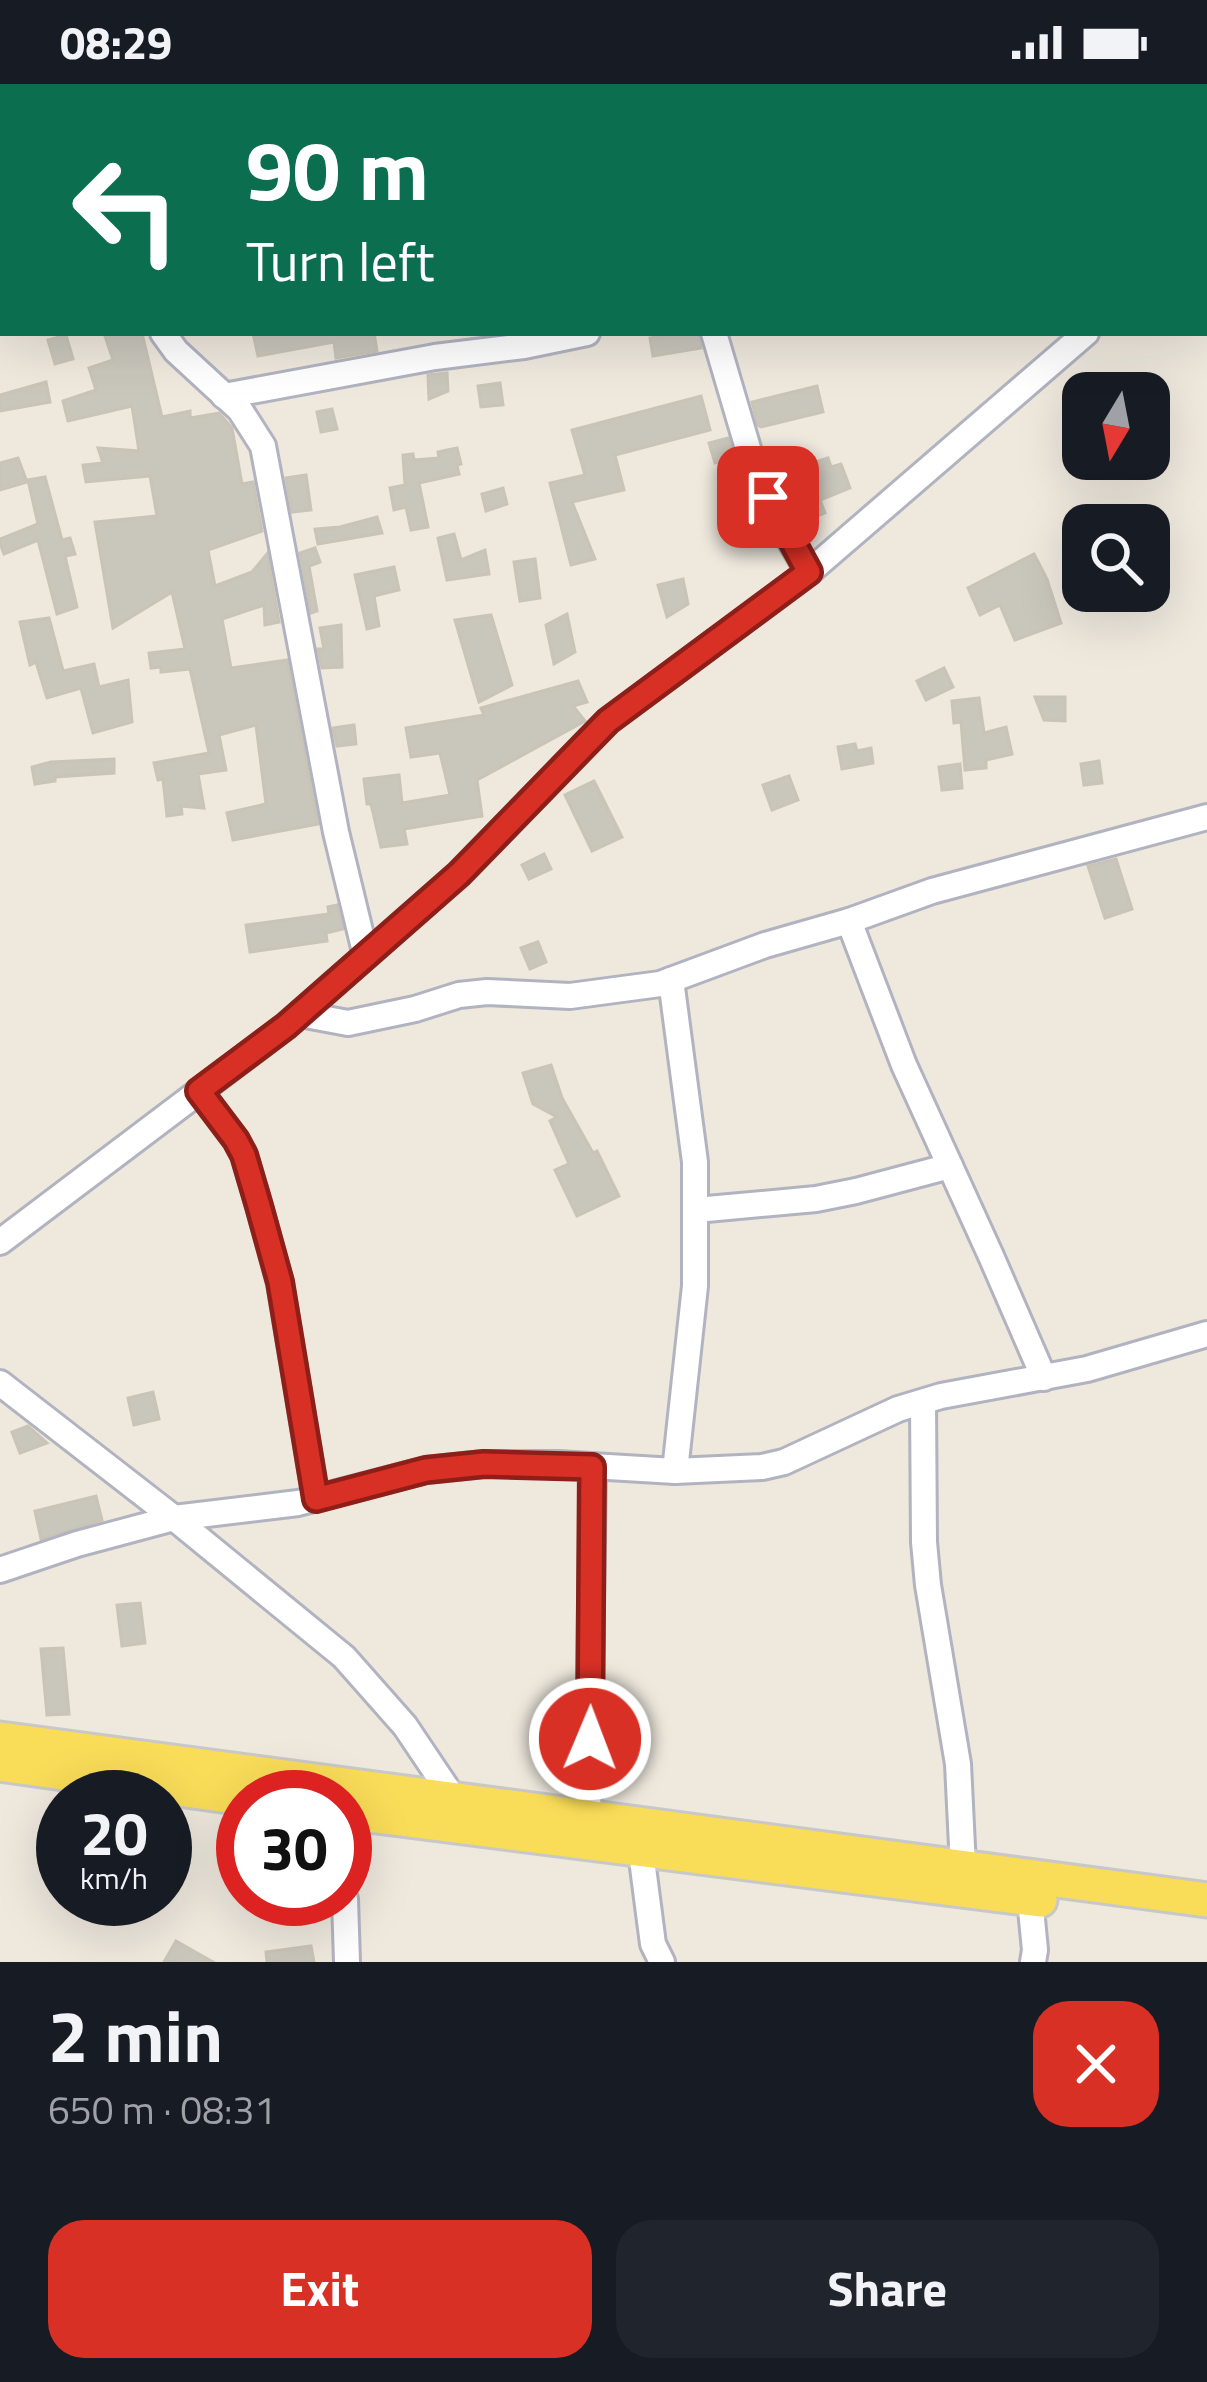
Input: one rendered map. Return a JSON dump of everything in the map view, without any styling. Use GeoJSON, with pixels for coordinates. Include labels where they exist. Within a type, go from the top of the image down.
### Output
{"type":"FeatureCollection","features":[{"type":"Feature","properties":{"kind":"main road"},"geometry":{"type":"LineString","coordinates":[[0,1739],[1207,1900]]}},
{"type":"Feature","properties":{"kind":"main road"},"geometry":{"type":"LineString","coordinates":[[0,1764],[216,1794]]}},
{"type":"Feature","properties":{"kind":"main road"},"geometry":{"type":"LineString","coordinates":[[372,1817],[1207,1923]]}},
{"type":"Feature","properties":{"kind":"street"},"geometry":{"type":"LineString","coordinates":[[165,336],[240,410],[268,461],[332,811],[366,956]]}},
{"type":"Feature","properties":{"kind":"street"},"geometry":{"type":"LineString","coordinates":[[224,396],[572,336]]}},
{"type":"Feature","properties":{"kind":"street"},"geometry":{"type":"LineString","coordinates":[[715,336],[752,462],[809,572]]}},
{"type":"Feature","properties":{"kind":"street"},"geometry":{"type":"LineString","coordinates":[[0,1242],[300,1014],[459,874],[608,721],[809,572],[1083,336]]}},
{"type":"Feature","properties":{"kind":"street"},"geometry":{"type":"LineString","coordinates":[[300,1014],[348,1023],[459,995],[626,990],[671,980],[932,891],[1207,817]]}},
{"type":"Feature","properties":{"kind":"street"},"geometry":{"type":"LineString","coordinates":[[849,921],[904,1065],[1044,1378]]}},
{"type":"Feature","properties":{"kind":"street"},"geometry":{"type":"LineString","coordinates":[[671,980],[695,1162],[695,1286],[675,1471]]}},
{"type":"Feature","properties":{"kind":"street"},"geometry":{"type":"LineString","coordinates":[[199,1091],[244,1155],[259,1206],[280,1282],[316,1499]]}},
{"type":"Feature","properties":{"kind":"street"},"geometry":{"type":"LineString","coordinates":[[695,1210],[816,1199],[950,1166]]}},
{"type":"Feature","properties":{"kind":"street"},"geometry":{"type":"LineString","coordinates":[[0,1570],[174,1518],[316,1499],[426,1470],[484,1464],[675,1471],[762,1467],[923,1402],[1044,1378],[1207,1334]]}},
{"type":"Feature","properties":{"kind":"street"},"geometry":{"type":"LineString","coordinates":[[0,1383],[344,1658],[405,1726],[456,1802]]}},
{"type":"Feature","properties":{"kind":"street"},"geometry":{"type":"LineString","coordinates":[[923,1402],[924,1542],[958,1764],[963,1867]]}},
{"type":"Feature","properties":{"kind":"street"},"geometry":{"type":"LineString","coordinates":[[588,1819],[592,1467]]}},
{"type":"Feature","properties":{"kind":"street"},"geometry":{"type":"LineString","coordinates":[[641,1852],[653,1944],[662,1962]]}},
{"type":"Feature","properties":{"kind":"street"},"geometry":{"type":"LineString","coordinates":[[1030,1899],[1033,1962]]}},
{"type":"Feature","properties":{"kind":"street"},"geometry":{"type":"LineString","coordinates":[[346,1926],[347,1962]]}},
{"type":"Feature","properties":{"kind":"building"},"geometry":{"type":"Polygon","coordinates":[[[66,336],[73,359],[55,364],[48,340],[66,336]]]}},
{"type":"Feature","properties":{"kind":"building"},"geometry":{"type":"Polygon","coordinates":[[[105,336],[143,336],[162,417],[190,411],[190,418],[219,413],[232,428],[242,484],[253,482],[262,531],[208,550],[215,586],[252,572],[267,554],[279,622],[265,625],[264,605],[222,619],[231,668],[287,660],[318,824],[233,840],[227,813],[266,804],[256,725],[219,735],[226,770],[198,774],[204,808],[181,806],[182,814],[167,816],[163,779],[158,780],[154,763],[209,753],[190,669],[161,672],[161,667],[151,668],[149,653],[185,649],[172,592],[113,628],[95,522],[157,516],[150,476],[86,482],[83,465],[103,463],[98,448],[139,451],[132,406],[68,421],[63,401],[96,390],[89,368],[113,360],[105,336]]]}},
{"type":"Feature","properties":{"kind":"building"},"geometry":{"type":"Polygon","coordinates":[[[254,336],[374,336],[377,351],[336,358],[334,342],[258,356],[254,336]]]}},
{"type":"Feature","properties":{"kind":"building"},"geometry":{"type":"Polygon","coordinates":[[[699,336],[701,348],[653,356],[650,338],[699,336]]]}},
{"type":"Feature","properties":{"kind":"building"},"geometry":{"type":"Polygon","coordinates":[[[447,373],[448,391],[429,399],[428,375],[447,373]]]}},
{"type":"Feature","properties":{"kind":"building"},"geometry":{"type":"Polygon","coordinates":[[[46,382],[50,402],[0,411],[0,395],[46,382]]]}},
{"type":"Feature","properties":{"kind":"building"},"geometry":{"type":"Polygon","coordinates":[[[500,383],[503,405],[481,407],[478,386],[500,383]]]}},
{"type":"Feature","properties":{"kind":"building"},"geometry":{"type":"Polygon","coordinates":[[[817,386],[823,412],[758,425],[752,402],[817,386]]]}},
{"type":"Feature","properties":{"kind":"building"},"geometry":{"type":"Polygon","coordinates":[[[701,396],[710,430],[615,455],[624,490],[572,502],[595,559],[571,565],[550,483],[585,475],[572,430],[701,396]]]}},
{"type":"Feature","properties":{"kind":"building"},"geometry":{"type":"Polygon","coordinates":[[[332,409],[337,429],[321,432],[317,412],[332,409]]]}},
{"type":"Feature","properties":{"kind":"building"},"geometry":{"type":"Polygon","coordinates":[[[728,438],[734,458],[715,463],[709,443],[728,438]]]}},
{"type":"Feature","properties":{"kind":"building"},"geometry":{"type":"Polygon","coordinates":[[[457,448],[459,474],[419,483],[428,527],[411,530],[406,507],[394,510],[390,488],[405,485],[403,455],[413,454],[414,460],[439,458],[438,452],[457,448]]]}},
{"type":"Feature","properties":{"kind":"building"},"geometry":{"type":"Polygon","coordinates":[[[18,458],[27,482],[0,490],[0,463],[18,458]]]}},
{"type":"Feature","properties":{"kind":"building"},"geometry":{"type":"Polygon","coordinates":[[[814,458],[816,462],[828,458],[831,467],[841,464],[850,488],[820,500],[825,513],[804,521],[808,528],[803,530],[777,472],[814,458]]]}},
{"type":"Feature","properties":{"kind":"building"},"geometry":{"type":"Polygon","coordinates":[[[306,475],[311,510],[292,512],[286,478],[306,475]]]}},
{"type":"Feature","properties":{"kind":"building"},"geometry":{"type":"Polygon","coordinates":[[[45,477],[62,540],[70,538],[75,554],[65,556],[77,607],[57,614],[38,540],[4,554],[0,543],[38,524],[28,480],[45,477]]]}},
{"type":"Feature","properties":{"kind":"building"},"geometry":{"type":"Polygon","coordinates":[[[503,488],[507,504],[486,511],[482,494],[503,488]]]}},
{"type":"Feature","properties":{"kind":"building"},"geometry":{"type":"Polygon","coordinates":[[[377,517],[382,533],[318,544],[315,529],[377,517]]]}},
{"type":"Feature","properties":{"kind":"building"},"geometry":{"type":"Polygon","coordinates":[[[454,534],[461,560],[485,550],[489,574],[447,580],[438,538],[454,534]]]}},
{"type":"Feature","properties":{"kind":"building"},"geometry":{"type":"Polygon","coordinates":[[[315,548],[320,562],[309,566],[317,611],[311,613],[300,553],[315,548]]]}},
{"type":"Feature","properties":{"kind":"building"},"geometry":{"type":"Polygon","coordinates":[[[1034,554],[1061,623],[1015,640],[1000,605],[980,615],[968,588],[1034,554]]]}},
{"type":"Feature","properties":{"kind":"building"},"geometry":{"type":"Polygon","coordinates":[[[535,559],[540,598],[520,601],[514,562],[535,559]]]}},
{"type":"Feature","properties":{"kind":"building"},"geometry":{"type":"Polygon","coordinates":[[[394,567],[399,590],[374,596],[379,626],[367,629],[355,575],[394,567]]]}},
{"type":"Feature","properties":{"kind":"building"},"geometry":{"type":"Polygon","coordinates":[[[683,579],[688,604],[667,617],[658,585],[683,579]]]}},
{"type":"Feature","properties":{"kind":"building"},"geometry":{"type":"Polygon","coordinates":[[[567,614],[575,652],[554,664],[546,625],[567,614]]]}},
{"type":"Feature","properties":{"kind":"building"},"geometry":{"type":"Polygon","coordinates":[[[491,615],[512,685],[479,702],[455,620],[491,615]]]}},
{"type":"Feature","properties":{"kind":"building"},"geometry":{"type":"Polygon","coordinates":[[[49,618],[63,671],[94,664],[99,687],[128,680],[132,722],[93,733],[81,688],[47,698],[36,662],[30,665],[20,622],[49,618]]]}},
{"type":"Feature","properties":{"kind":"building"},"geometry":{"type":"Polygon","coordinates":[[[341,625],[342,667],[322,668],[320,628],[341,625]]]}},
{"type":"Feature","properties":{"kind":"building"},"geometry":{"type":"Polygon","coordinates":[[[944,668],[953,687],[926,700],[917,681],[944,668]]]}},
{"type":"Feature","properties":{"kind":"building"},"geometry":{"type":"Polygon","coordinates":[[[578,681],[587,702],[573,706],[585,721],[477,780],[482,816],[404,829],[407,844],[381,847],[364,779],[399,775],[402,803],[450,795],[440,753],[411,757],[406,728],[484,715],[481,708],[578,681]]]}},
{"type":"Feature","properties":{"kind":"building"},"geometry":{"type":"Polygon","coordinates":[[[1035,697],[1065,697],[1065,721],[1044,720],[1035,697]]]}},
{"type":"Feature","properties":{"kind":"building"},"geometry":{"type":"Polygon","coordinates":[[[979,698],[984,733],[1006,727],[1012,754],[986,760],[986,768],[965,770],[961,722],[954,723],[952,701],[979,698]]]}},
{"type":"Feature","properties":{"kind":"building"},"geometry":{"type":"Polygon","coordinates":[[[354,725],[356,744],[337,746],[333,728],[354,725]]]}},
{"type":"Feature","properties":{"kind":"building"},"geometry":{"type":"Polygon","coordinates":[[[855,744],[857,751],[871,748],[873,763],[842,769],[838,747],[855,744]]]}},
{"type":"Feature","properties":{"kind":"building"},"geometry":{"type":"Polygon","coordinates":[[[114,759],[114,773],[55,777],[55,781],[35,784],[32,767],[114,759]]]}},
{"type":"Feature","properties":{"kind":"building"},"geometry":{"type":"Polygon","coordinates":[[[1099,761],[1102,783],[1084,785],[1081,764],[1099,761]]]}},
{"type":"Feature","properties":{"kind":"building"},"geometry":{"type":"Polygon","coordinates":[[[960,764],[962,788],[942,790],[939,767],[960,764]]]}},
{"type":"Feature","properties":{"kind":"building"},"geometry":{"type":"Polygon","coordinates":[[[789,776],[798,800],[772,810],[763,785],[789,776]]]}},
{"type":"Feature","properties":{"kind":"building"},"geometry":{"type":"Polygon","coordinates":[[[594,781],[622,837],[592,851],[565,795],[594,781]]]}},
{"type":"Feature","properties":{"kind":"building"},"geometry":{"type":"Polygon","coordinates":[[[544,854],[551,869],[529,879],[522,865],[544,854]]]}},
{"type":"Feature","properties":{"kind":"building"},"geometry":{"type":"Polygon","coordinates":[[[1116,859],[1132,909],[1105,918],[1088,866],[1116,859]]]}},
{"type":"Feature","properties":{"kind":"building"},"geometry":{"type":"Polygon","coordinates":[[[337,905],[343,929],[326,933],[327,941],[250,952],[246,925],[329,914],[328,907],[337,905]]]}},
{"type":"Feature","properties":{"kind":"building"},"geometry":{"type":"Polygon","coordinates":[[[538,942],[546,962],[530,969],[521,948],[538,942]]]}},
{"type":"Feature","properties":{"kind":"building"},"geometry":{"type":"Polygon","coordinates":[[[551,1065],[562,1098],[593,1153],[597,1151],[619,1196],[577,1216],[555,1170],[569,1164],[550,1121],[557,1117],[533,1104],[523,1073],[551,1065]]]}},
{"type":"Feature","properties":{"kind":"building"},"geometry":{"type":"Polygon","coordinates":[[[153,1392],[159,1419],[134,1425],[128,1398],[153,1392]]]}},
{"type":"Feature","properties":{"kind":"building"},"geometry":{"type":"Polygon","coordinates":[[[28,1426],[47,1443],[20,1453],[12,1432],[28,1426]]]}},
{"type":"Feature","properties":{"kind":"building"},"geometry":{"type":"Polygon","coordinates":[[[96,1496],[102,1520],[41,1539],[35,1511],[96,1496]]]}},
{"type":"Feature","properties":{"kind":"building"},"geometry":{"type":"Polygon","coordinates":[[[140,1603],[145,1643],[122,1646],[117,1605],[140,1603]]]}},
{"type":"Feature","properties":{"kind":"building"},"geometry":{"type":"Polygon","coordinates":[[[63,1648],[69,1714],[47,1715],[41,1649],[63,1648]]]}},
{"type":"Feature","properties":{"kind":"building"},"geometry":{"type":"Polygon","coordinates":[[[176,1941],[213,1962],[164,1962],[176,1941]]]}},
{"type":"Feature","properties":{"kind":"building"},"geometry":{"type":"Polygon","coordinates":[[[311,1946],[314,1962],[267,1962],[266,1952],[311,1946]]]}},
{"type":"Feature","properties":{"kind":"route"},"geometry":{"type":"LineString","coordinates":[[590,1739],[592,1467],[484,1464],[426,1470],[316,1499],[280,1282],[259,1206],[244,1155],[199,1091],[286,1026],[459,874],[608,721],[809,572],[768,497]]}}]}
